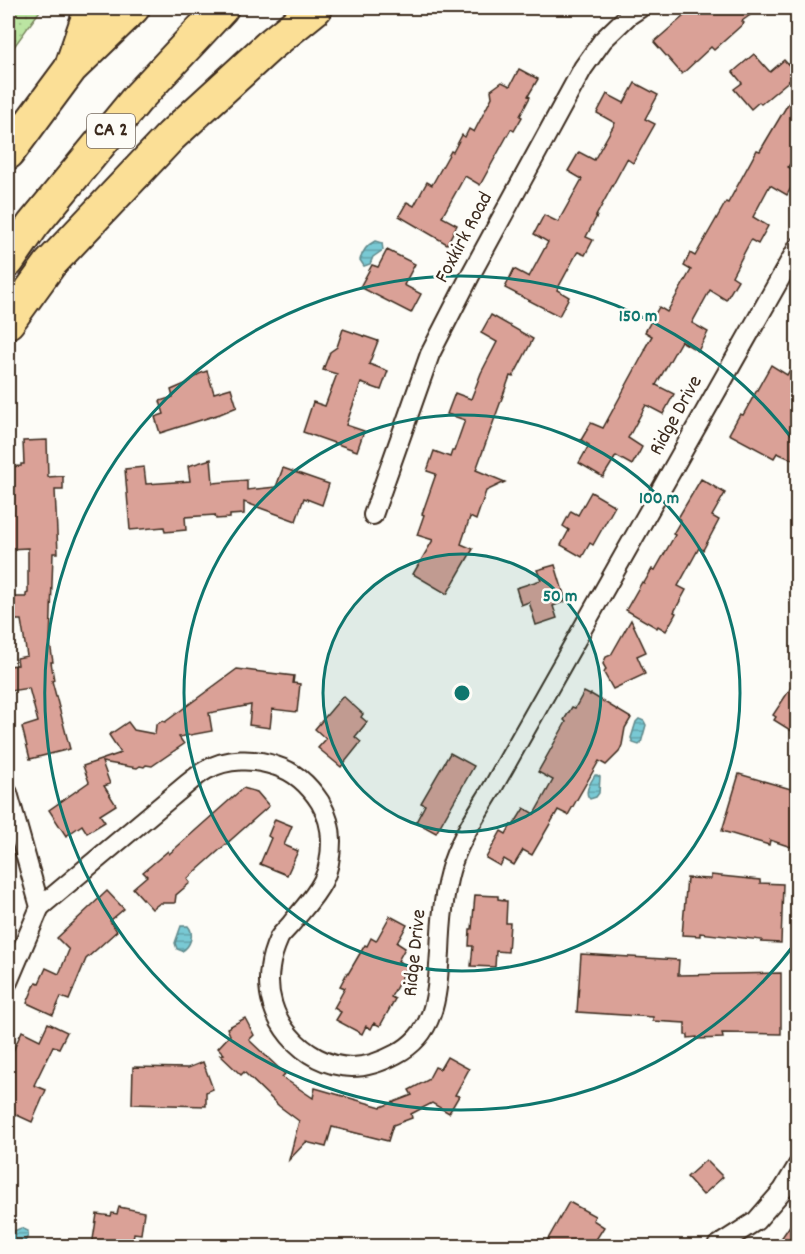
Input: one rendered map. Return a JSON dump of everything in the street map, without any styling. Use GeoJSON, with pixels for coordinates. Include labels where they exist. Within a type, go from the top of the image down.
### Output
{"type":"FeatureCollection","features":[{"type":"Feature","properties":{"kind":"highway"},"geometry":{"type":"LineString","coordinates":[[71,68],[91,8]]}},
{"type":"Feature","properties":{"kind":"highway"},"geometry":{"type":"LineString","coordinates":[[8,153],[71,68],[133,8]]}},
{"type":"Feature","properties":{"kind":"highway","name":"CA 2"},"geometry":{"type":"LineString","coordinates":[[8,261],[33,225],[136,100],[222,8]]}},
{"type":"Feature","properties":{"kind":"highway"},"geometry":{"type":"LineString","coordinates":[[8,322],[50,264],[171,136],[269,45],[316,8]]}},
{"type":"Feature","properties":{"kind":"street","name":"Foxkirk Road"},"geometry":{"type":"LineString","coordinates":[[373,515],[430,354],[466,284],[583,68],[603,40],[640,8]]}},
{"type":"Feature","properties":{"kind":"street","name":"Ridge Drive"},"geometry":{"type":"LineString","coordinates":[[40,908],[187,783],[207,770],[228,762],[248,760],[284,768],[300,778],[324,808],[331,835],[331,848],[330,861],[324,880],[280,938],[274,953],[269,986],[279,1022],[292,1040],[304,1051],[335,1065],[354,1067],[371,1064],[405,1050],[427,1024],[433,1008],[437,993],[446,887],[450,870],[464,837],[798,247]]}},
{"type":"Feature","properties":{"kind":"street"},"geometry":{"type":"LineString","coordinates":[[8,794],[40,908],[8,982]]}},
{"type":"Feature","properties":{"kind":"street"},"geometry":{"type":"LineString","coordinates":[[717,1246],[756,1221],[783,1190],[798,1165]]}},
{"type":"Feature","properties":{"kind":"green space"},"geometry":{"type":"Polygon","coordinates":[[[8,8],[42,8],[8,55],[8,8]]]}},
{"type":"Feature","properties":{"kind":"water"},"geometry":{"type":"Polygon","coordinates":[[[375,241],[382,243],[383,250],[373,257],[370,264],[364,266],[360,260],[362,254],[375,241]]]}},
{"type":"Feature","properties":{"kind":"water"},"geometry":{"type":"Polygon","coordinates":[[[639,719],[646,725],[639,745],[633,743],[631,738],[639,719]]]}},
{"type":"Feature","properties":{"kind":"water"},"geometry":{"type":"Polygon","coordinates":[[[595,775],[600,777],[599,793],[590,799],[587,790],[595,775]]]}},
{"type":"Feature","properties":{"kind":"water"},"geometry":{"type":"Polygon","coordinates":[[[181,926],[188,926],[191,933],[189,943],[182,951],[177,949],[175,943],[181,926]]]}},
{"type":"Feature","properties":{"kind":"water"},"geometry":{"type":"Polygon","coordinates":[[[21,1228],[28,1231],[26,1246],[8,1242],[9,1230],[14,1231],[21,1228]]]}},
{"type":"Feature","properties":{"kind":"building"},"geometry":{"type":"Polygon","coordinates":[[[693,8],[760,8],[742,21],[744,23],[714,50],[711,47],[682,74],[654,42],[693,8]]]}},
{"type":"Feature","properties":{"kind":"building"},"geometry":{"type":"Polygon","coordinates":[[[754,54],[770,72],[784,60],[797,74],[761,104],[759,102],[751,109],[734,89],[742,83],[733,72],[754,54]]]}},
{"type":"Feature","properties":{"kind":"building"},"geometry":{"type":"Polygon","coordinates":[[[519,69],[538,79],[528,96],[530,97],[520,116],[522,117],[514,131],[511,129],[480,185],[465,176],[442,217],[457,225],[447,244],[399,216],[407,202],[414,206],[427,182],[432,185],[462,135],[465,137],[469,129],[474,132],[492,97],[491,90],[502,82],[510,86],[519,69]]]}},
{"type":"Feature","properties":{"kind":"building"},"geometry":{"type":"Polygon","coordinates":[[[635,83],[658,95],[645,119],[655,124],[633,163],[627,159],[596,216],[586,237],[593,240],[585,255],[577,253],[557,290],[569,297],[559,316],[505,288],[514,269],[529,277],[548,242],[534,234],[544,215],[558,222],[582,179],[568,171],[579,152],[594,160],[615,123],[597,113],[607,94],[624,103],[635,83]]]}},
{"type":"Feature","properties":{"kind":"building"},"geometry":{"type":"Polygon","coordinates":[[[798,87],[798,151],[788,167],[798,172],[798,175],[787,195],[770,185],[753,217],[768,226],[758,244],[751,240],[732,276],[738,280],[726,300],[710,290],[692,323],[708,332],[698,351],[681,341],[656,385],[674,394],[663,414],[646,405],[628,438],[642,447],[632,465],[616,456],[603,477],[579,463],[589,445],[581,440],[591,423],[603,428],[646,349],[652,336],[645,332],[659,307],[667,312],[691,270],[684,266],[690,253],[695,256],[757,150],[760,151],[798,87]]]}},
{"type":"Feature","properties":{"kind":"building"},"geometry":{"type":"Polygon","coordinates":[[[387,250],[415,264],[404,285],[421,294],[411,313],[360,287],[372,265],[378,267],[387,250]]]}},
{"type":"Feature","properties":{"kind":"building"},"geometry":{"type":"Polygon","coordinates":[[[491,315],[533,339],[513,377],[510,376],[476,470],[505,482],[486,491],[476,520],[470,517],[461,544],[473,549],[447,594],[413,574],[433,540],[417,535],[436,474],[427,471],[434,451],[450,457],[454,451],[465,420],[447,414],[455,393],[471,399],[497,342],[481,333],[491,315]]]}},
{"type":"Feature","properties":{"kind":"building"},"geometry":{"type":"Polygon","coordinates":[[[343,329],[378,341],[369,364],[388,371],[381,390],[361,383],[346,425],[364,431],[357,451],[303,432],[313,402],[325,406],[337,374],[323,370],[330,352],[337,347],[343,329]]]}},
{"type":"Feature","properties":{"kind":"building"},"geometry":{"type":"Polygon","coordinates":[[[798,356],[798,462],[777,453],[774,458],[729,434],[740,414],[743,415],[771,365],[787,375],[798,356]]]}},
{"type":"Feature","properties":{"kind":"building"},"geometry":{"type":"Polygon","coordinates":[[[207,371],[214,393],[231,388],[237,407],[160,433],[155,417],[164,414],[160,401],[173,397],[171,390],[207,371]]]}},
{"type":"Feature","properties":{"kind":"building"},"geometry":{"type":"Polygon","coordinates":[[[47,440],[48,477],[63,476],[63,490],[55,490],[58,553],[53,553],[50,643],[54,680],[52,681],[70,749],[30,759],[22,727],[38,722],[29,688],[10,691],[8,672],[8,666],[18,665],[17,658],[27,656],[21,620],[8,620],[8,597],[26,597],[28,593],[28,548],[8,549],[8,467],[24,464],[23,441],[47,440]]]}},
{"type":"Feature","properties":{"kind":"building"},"geometry":{"type":"Polygon","coordinates":[[[211,459],[213,483],[247,480],[247,490],[276,487],[283,468],[329,484],[322,505],[304,498],[296,521],[244,502],[244,514],[230,515],[230,518],[216,519],[215,515],[185,517],[186,530],[165,532],[164,527],[130,530],[125,469],[144,467],[146,484],[190,481],[188,466],[211,459]]]}},
{"type":"Feature","properties":{"kind":"building"},"geometry":{"type":"Polygon","coordinates":[[[701,479],[725,493],[712,516],[719,520],[703,550],[699,548],[678,586],[686,590],[666,631],[626,610],[642,582],[644,583],[652,569],[655,570],[675,535],[673,534],[681,520],[678,518],[701,479]]]}},
{"type":"Feature","properties":{"kind":"building"},"geometry":{"type":"Polygon","coordinates":[[[591,492],[615,506],[593,545],[590,543],[582,557],[561,545],[569,530],[563,526],[571,511],[578,515],[591,492]]]}},
{"type":"Feature","properties":{"kind":"building"},"geometry":{"type":"Polygon","coordinates":[[[555,565],[566,601],[553,606],[557,618],[536,625],[529,602],[521,605],[516,588],[541,580],[537,570],[555,565]]]}},
{"type":"Feature","properties":{"kind":"building"},"geometry":{"type":"Polygon","coordinates":[[[631,620],[646,652],[637,656],[645,674],[613,689],[604,673],[606,669],[603,664],[606,657],[611,655],[631,620]]]}},
{"type":"Feature","properties":{"kind":"building"},"geometry":{"type":"Polygon","coordinates":[[[237,669],[294,676],[293,683],[300,684],[297,712],[272,709],[270,728],[249,725],[251,705],[209,713],[212,731],[179,737],[184,744],[152,766],[137,768],[102,762],[110,784],[104,786],[116,805],[100,815],[105,822],[87,833],[82,825],[66,836],[49,810],[89,782],[83,766],[121,753],[109,735],[128,722],[134,730],[155,734],[156,725],[162,721],[165,722],[237,669]]]}},
{"type":"Feature","properties":{"kind":"building"},"geometry":{"type":"Polygon","coordinates":[[[798,677],[798,735],[774,720],[776,717],[773,715],[798,677]]]}},
{"type":"Feature","properties":{"kind":"building"},"geometry":{"type":"Polygon","coordinates":[[[584,692],[631,718],[625,728],[619,752],[606,765],[599,761],[568,815],[558,810],[532,855],[523,850],[514,865],[504,859],[500,866],[486,858],[501,831],[506,834],[524,808],[534,814],[553,780],[538,772],[566,722],[564,720],[572,707],[575,708],[584,692]]]}},
{"type":"Feature","properties":{"kind":"building"},"geometry":{"type":"Polygon","coordinates":[[[343,696],[363,714],[361,717],[367,722],[355,737],[361,742],[341,767],[318,748],[326,739],[315,729],[343,696]]]}},
{"type":"Feature","properties":{"kind":"building"},"geometry":{"type":"Polygon","coordinates":[[[450,753],[474,766],[436,833],[416,822],[425,805],[421,803],[450,753]]]}},
{"type":"Feature","properties":{"kind":"building"},"geometry":{"type":"Polygon","coordinates":[[[739,774],[798,791],[798,825],[791,847],[770,840],[769,845],[722,831],[739,774]]]}},
{"type":"Feature","properties":{"kind":"building"},"geometry":{"type":"Polygon","coordinates":[[[243,788],[257,792],[269,806],[187,879],[190,883],[176,895],[175,903],[160,903],[152,909],[133,888],[147,876],[143,872],[168,851],[169,854],[243,788]]]}},
{"type":"Feature","properties":{"kind":"building"},"geometry":{"type":"Polygon","coordinates":[[[275,819],[292,826],[284,845],[298,851],[287,875],[260,864],[271,838],[268,836],[275,819]]]}},
{"type":"Feature","properties":{"kind":"building"},"geometry":{"type":"Polygon","coordinates":[[[711,875],[760,880],[760,883],[783,884],[781,943],[700,933],[700,936],[682,935],[687,878],[711,879],[711,875]]]}},
{"type":"Feature","properties":{"kind":"building"},"geometry":{"type":"Polygon","coordinates":[[[107,891],[124,909],[110,921],[117,931],[86,959],[69,1000],[61,997],[53,1015],[27,1003],[36,982],[39,983],[46,968],[59,974],[69,950],[57,938],[107,891]]]}},
{"type":"Feature","properties":{"kind":"building"},"geometry":{"type":"Polygon","coordinates":[[[475,895],[498,896],[498,899],[507,901],[506,923],[510,923],[508,952],[496,951],[495,967],[471,966],[473,946],[469,946],[475,895]]]}},
{"type":"Feature","properties":{"kind":"building"},"geometry":{"type":"Polygon","coordinates":[[[390,916],[407,925],[397,943],[405,948],[398,961],[408,966],[391,997],[395,999],[380,1026],[374,1023],[371,1029],[366,1026],[362,1034],[336,1020],[341,1012],[334,1008],[345,988],[340,986],[347,973],[371,938],[376,941],[390,916]]]}},
{"type":"Feature","properties":{"kind":"building"},"geometry":{"type":"Polygon","coordinates":[[[581,954],[679,960],[678,975],[781,973],[781,1034],[722,1033],[723,1038],[697,1039],[697,1037],[688,1038],[688,1035],[685,1035],[685,1023],[653,1021],[653,1017],[577,1012],[581,954]]]}},
{"type":"Feature","properties":{"kind":"building"},"geometry":{"type":"Polygon","coordinates":[[[245,1018],[254,1035],[249,1040],[285,1074],[282,1077],[313,1098],[315,1088],[381,1107],[412,1095],[409,1090],[428,1080],[435,1067],[440,1069],[447,1057],[469,1069],[455,1095],[459,1096],[449,1113],[432,1103],[411,1114],[412,1118],[393,1125],[388,1141],[332,1127],[326,1147],[306,1142],[289,1160],[299,1121],[279,1106],[244,1072],[241,1075],[220,1055],[224,1054],[218,1048],[230,1035],[227,1028],[245,1018]]]}},
{"type":"Feature","properties":{"kind":"building"},"geometry":{"type":"Polygon","coordinates":[[[48,1023],[67,1032],[59,1048],[53,1046],[34,1085],[46,1090],[32,1122],[8,1111],[8,1062],[22,1031],[40,1040],[48,1023]]]}},
{"type":"Feature","properties":{"kind":"building"},"geometry":{"type":"Polygon","coordinates":[[[203,1062],[213,1089],[206,1092],[206,1106],[132,1104],[133,1067],[188,1068],[203,1062]]]}},
{"type":"Feature","properties":{"kind":"building"},"geometry":{"type":"Polygon","coordinates":[[[706,1160],[723,1177],[703,1195],[687,1177],[706,1160]]]}},
{"type":"Feature","properties":{"kind":"building"},"geometry":{"type":"Polygon","coordinates":[[[569,1202],[595,1216],[593,1220],[604,1227],[592,1246],[544,1246],[569,1202]]]}},
{"type":"Feature","properties":{"kind":"building"},"geometry":{"type":"Polygon","coordinates":[[[119,1207],[144,1212],[141,1234],[134,1233],[132,1246],[92,1246],[97,1214],[111,1216],[112,1213],[117,1214],[119,1207]]]}},
{"type":"Feature","properties":{"kind":"building"},"geometry":{"type":"Polygon","coordinates":[[[798,1214],[798,1246],[776,1246],[798,1214]]]}}]}
